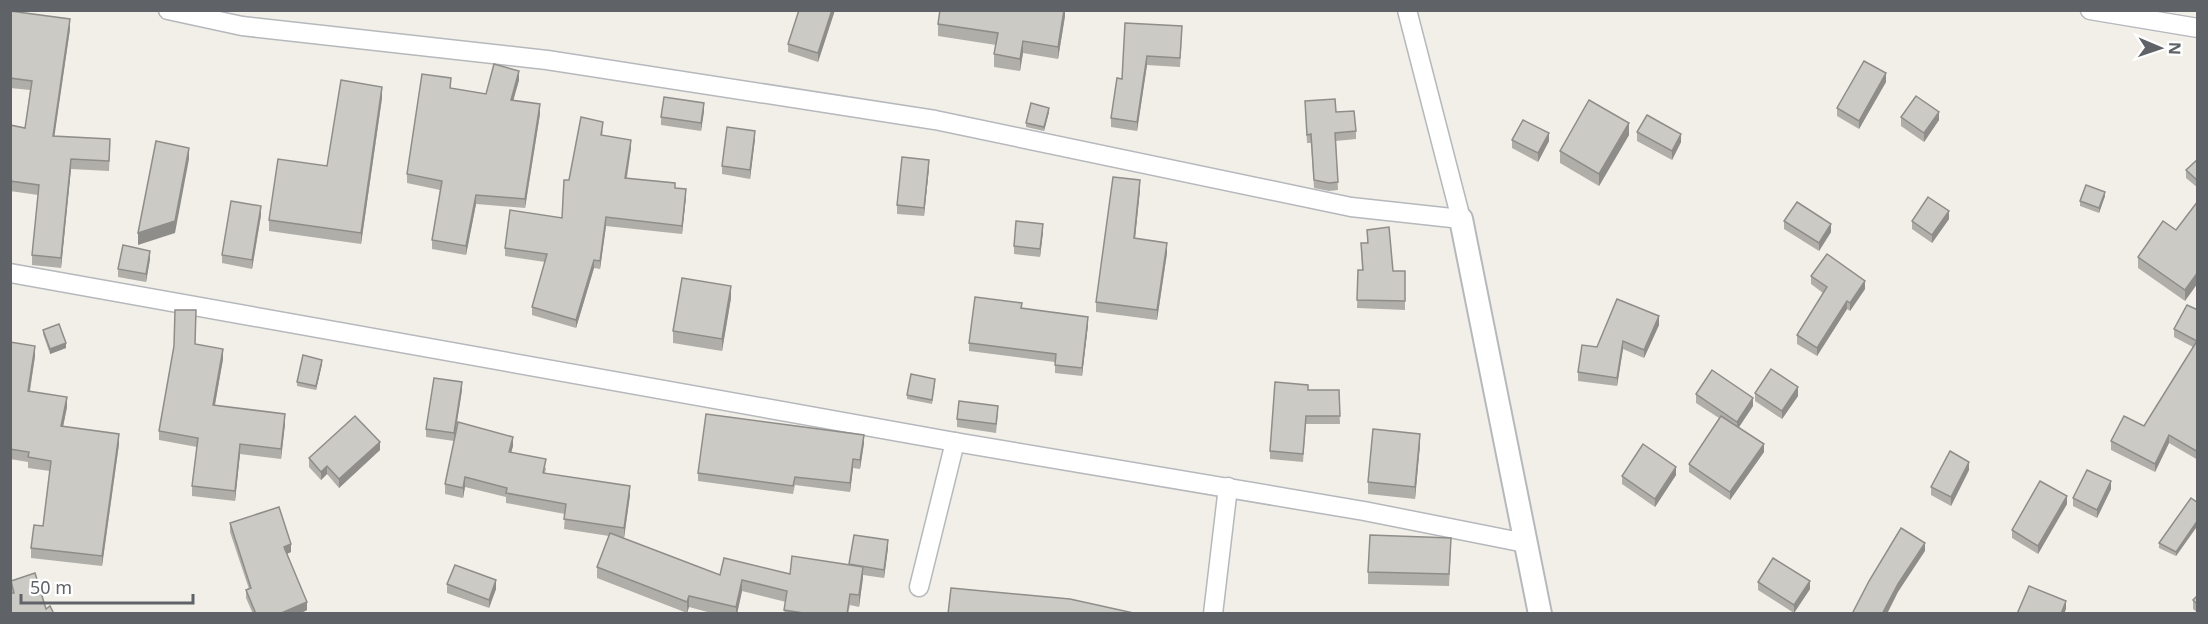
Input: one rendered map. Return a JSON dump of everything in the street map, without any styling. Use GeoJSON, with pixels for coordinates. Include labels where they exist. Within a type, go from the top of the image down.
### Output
{"type":"FeatureCollection","features":[{"type":"Feature","properties":{"kind":"street"},"geometry":{"type":"LineString","coordinates":[[168,10],[242,26],[547,60],[935,120],[1351,207],[1461,219]]}},
{"type":"Feature","properties":{"kind":"street"},"geometry":{"type":"LineString","coordinates":[[1407,10],[1461,219],[1540,614]]}},
{"type":"Feature","properties":{"kind":"street"},"geometry":{"type":"LineString","coordinates":[[2090,10],[2198,28]]}},
{"type":"Feature","properties":{"kind":"street"},"geometry":{"type":"LineString","coordinates":[[10,273],[955,442],[1228,487],[1525,543]]}},
{"type":"Feature","properties":{"kind":"street"},"geometry":{"type":"LineString","coordinates":[[920,587],[955,442]]}},
{"type":"Feature","properties":{"kind":"street"},"geometry":{"type":"LineString","coordinates":[[1213,614],[1228,487]]}},
{"type":"Feature","properties":{"kind":"building"},"geometry":{"type":"Polygon","coordinates":[[[799,10],[832,10],[818,53],[788,44],[799,10]]]}},
{"type":"Feature","properties":{"kind":"building"},"geometry":{"type":"Polygon","coordinates":[[[940,10],[1064,10],[1058,47],[1023,41],[1020,59],[994,54],[998,33],[938,24],[940,10]]]}},
{"type":"Feature","properties":{"kind":"building"},"geometry":{"type":"Polygon","coordinates":[[[10,11],[70,19],[53,136],[110,139],[109,161],[71,159],[61,258],[32,255],[39,185],[10,181],[10,125],[25,128],[32,81],[10,78],[10,11]]]}},
{"type":"Feature","properties":{"kind":"building"},"geometry":{"type":"Polygon","coordinates":[[[1125,23],[1182,26],[1180,58],[1147,56],[1137,122],[1111,118],[1117,78],[1122,79],[1125,23]]]}},
{"type":"Feature","properties":{"kind":"building"},"geometry":{"type":"Polygon","coordinates":[[[1864,61],[1886,73],[1859,121],[1837,108],[1864,61]]]}},
{"type":"Feature","properties":{"kind":"building"},"geometry":{"type":"Polygon","coordinates":[[[494,64],[519,71],[511,100],[540,104],[525,199],[476,195],[466,246],[432,240],[442,181],[407,174],[422,74],[451,78],[450,88],[486,94],[494,64]]]}},
{"type":"Feature","properties":{"kind":"building"},"geometry":{"type":"Polygon","coordinates":[[[341,80],[382,87],[361,233],[269,220],[278,159],[327,166],[341,80]]]}},
{"type":"Feature","properties":{"kind":"building"},"geometry":{"type":"Polygon","coordinates":[[[1916,96],[1939,112],[1924,133],[1901,117],[1916,96]]]}},
{"type":"Feature","properties":{"kind":"building"},"geometry":{"type":"Polygon","coordinates":[[[664,97],[704,103],[701,123],[661,117],[664,97]]]}},
{"type":"Feature","properties":{"kind":"building"},"geometry":{"type":"Polygon","coordinates":[[[1335,99],[1336,112],[1354,111],[1356,131],[1335,133],[1338,182],[1329,183],[1314,180],[1311,134],[1307,135],[1305,101],[1335,99]]]}},
{"type":"Feature","properties":{"kind":"building"},"geometry":{"type":"Polygon","coordinates":[[[1589,100],[1629,123],[1599,174],[1560,151],[1589,100]]]}},
{"type":"Feature","properties":{"kind":"building"},"geometry":{"type":"Polygon","coordinates":[[[1031,103],[1049,108],[1044,127],[1026,123],[1031,103]]]}},
{"type":"Feature","properties":{"kind":"building"},"geometry":{"type":"Polygon","coordinates":[[[1647,115],[1681,134],[1672,151],[1637,132],[1647,115]]]}},
{"type":"Feature","properties":{"kind":"building"},"geometry":{"type":"Polygon","coordinates":[[[581,117],[603,122],[601,135],[631,140],[625,178],[675,183],[675,188],[686,189],[682,226],[606,217],[600,261],[594,260],[576,320],[532,307],[547,254],[505,248],[510,210],[562,218],[564,180],[569,180],[581,117]]]}},
{"type":"Feature","properties":{"kind":"building"},"geometry":{"type":"Polygon","coordinates":[[[1523,120],[1549,133],[1538,153],[1512,140],[1523,120]]]}},
{"type":"Feature","properties":{"kind":"building"},"geometry":{"type":"Polygon","coordinates":[[[727,127],[755,131],[750,170],[722,166],[727,127]]]}},
{"type":"Feature","properties":{"kind":"building"},"geometry":{"type":"Polygon","coordinates":[[[156,141],[189,148],[175,221],[138,233],[156,141]]]}},
{"type":"Feature","properties":{"kind":"building"},"geometry":{"type":"Polygon","coordinates":[[[902,157],[929,160],[924,208],[897,205],[902,157]]]}},
{"type":"Feature","properties":{"kind":"building"},"geometry":{"type":"Polygon","coordinates":[[[2198,159],[2198,181],[2186,170],[2198,159]]]}},
{"type":"Feature","properties":{"kind":"building"},"geometry":{"type":"Polygon","coordinates":[[[1113,177],[1140,180],[1134,238],[1167,243],[1157,310],[1096,302],[1113,177]]]}},
{"type":"Feature","properties":{"kind":"building"},"geometry":{"type":"Polygon","coordinates":[[[2086,185],[2105,192],[2099,208],[2080,201],[2086,185]]]}},
{"type":"Feature","properties":{"kind":"building"},"geometry":{"type":"Polygon","coordinates":[[[1928,197],[1949,211],[1932,235],[1912,221],[1928,197]]]}},
{"type":"Feature","properties":{"kind":"building"},"geometry":{"type":"Polygon","coordinates":[[[231,201],[261,206],[252,260],[222,255],[231,201]]]}},
{"type":"Feature","properties":{"kind":"building"},"geometry":{"type":"Polygon","coordinates":[[[2198,201],[2198,272],[2185,290],[2138,257],[2163,221],[2176,230],[2198,201]]]}},
{"type":"Feature","properties":{"kind":"building"},"geometry":{"type":"Polygon","coordinates":[[[1797,202],[1831,224],[1819,243],[1784,221],[1797,202]]]}},
{"type":"Feature","properties":{"kind":"building"},"geometry":{"type":"Polygon","coordinates":[[[1016,221],[1043,224],[1040,249],[1014,246],[1016,221]]]}},
{"type":"Feature","properties":{"kind":"building"},"geometry":{"type":"Polygon","coordinates":[[[1389,227],[1393,271],[1405,271],[1405,301],[1357,300],[1358,270],[1363,270],[1361,243],[1368,243],[1367,230],[1389,227]]]}},
{"type":"Feature","properties":{"kind":"building"},"geometry":{"type":"Polygon","coordinates":[[[123,245],[150,251],[146,274],[118,269],[123,245]]]}},
{"type":"Feature","properties":{"kind":"building"},"geometry":{"type":"Polygon","coordinates":[[[1827,254],[1865,281],[1850,303],[1847,301],[1817,348],[1797,335],[1827,287],[1811,276],[1827,254]]]}},
{"type":"Feature","properties":{"kind":"building"},"geometry":{"type":"Polygon","coordinates":[[[682,278],[731,286],[722,339],[673,331],[682,278]]]}},
{"type":"Feature","properties":{"kind":"building"},"geometry":{"type":"Polygon","coordinates":[[[975,297],[1022,303],[1021,308],[1088,317],[1082,368],[1055,365],[1056,354],[969,343],[975,297]]]}},
{"type":"Feature","properties":{"kind":"building"},"geometry":{"type":"Polygon","coordinates":[[[1617,299],[1659,316],[1644,350],[1623,341],[1617,378],[1578,372],[1582,345],[1597,347],[1617,299]]]}},
{"type":"Feature","properties":{"kind":"building"},"geometry":{"type":"Polygon","coordinates":[[[2187,305],[2198,310],[2198,452],[2169,435],[2155,464],[2111,441],[2124,416],[2144,426],[2197,341],[2174,329],[2187,305]]]}},
{"type":"Feature","properties":{"kind":"building"},"geometry":{"type":"Polygon","coordinates":[[[175,310],[196,310],[195,344],[223,349],[213,405],[285,414],[281,449],[240,444],[235,491],[192,486],[198,438],[159,431],[174,346],[175,310]]]}},
{"type":"Feature","properties":{"kind":"building"},"geometry":{"type":"Polygon","coordinates":[[[59,324],[66,343],[50,349],[43,330],[59,324]]]}},
{"type":"Feature","properties":{"kind":"building"},"geometry":{"type":"Polygon","coordinates":[[[10,342],[35,346],[28,391],[67,397],[61,426],[119,434],[102,556],[31,548],[34,525],[43,526],[51,461],[28,457],[29,452],[10,449],[10,342]]]}},
{"type":"Feature","properties":{"kind":"building"},"geometry":{"type":"Polygon","coordinates":[[[303,355],[322,360],[316,386],[297,382],[303,355]]]}},
{"type":"Feature","properties":{"kind":"building"},"geometry":{"type":"Polygon","coordinates":[[[1771,369],[1798,387],[1782,411],[1755,393],[1771,369]]]}},
{"type":"Feature","properties":{"kind":"building"},"geometry":{"type":"Polygon","coordinates":[[[1712,370],[1753,398],[1737,422],[1696,394],[1712,370]]]}},
{"type":"Feature","properties":{"kind":"building"},"geometry":{"type":"Polygon","coordinates":[[[911,374],[935,379],[932,400],[907,395],[911,374]]]}},
{"type":"Feature","properties":{"kind":"building"},"geometry":{"type":"Polygon","coordinates":[[[434,378],[462,382],[454,433],[426,429],[434,378]]]}},
{"type":"Feature","properties":{"kind":"building"},"geometry":{"type":"Polygon","coordinates":[[[1275,382],[1308,385],[1308,390],[1339,390],[1340,416],[1306,416],[1303,454],[1270,451],[1275,382]]]}},
{"type":"Feature","properties":{"kind":"building"},"geometry":{"type":"Polygon","coordinates":[[[959,401],[998,406],[996,424],[957,419],[959,401]]]}},
{"type":"Feature","properties":{"kind":"building"},"geometry":{"type":"Polygon","coordinates":[[[706,414],[864,435],[860,460],[853,459],[850,483],[795,477],[793,486],[698,473],[706,414]]]}},
{"type":"Feature","properties":{"kind":"building"},"geometry":{"type":"Polygon","coordinates":[[[355,416],[380,442],[339,479],[327,466],[321,472],[309,458],[355,416]]]}},
{"type":"Feature","properties":{"kind":"building"},"geometry":{"type":"Polygon","coordinates":[[[1721,416],[1764,444],[1730,492],[1689,464],[1721,416]]]}},
{"type":"Feature","properties":{"kind":"building"},"geometry":{"type":"Polygon","coordinates":[[[458,422],[513,437],[509,452],[546,459],[543,473],[630,486],[624,528],[564,519],[566,504],[506,493],[507,488],[465,477],[463,488],[445,484],[458,422]]]}},
{"type":"Feature","properties":{"kind":"building"},"geometry":{"type":"Polygon","coordinates":[[[1373,429],[1420,434],[1415,487],[1368,482],[1373,429]]]}},
{"type":"Feature","properties":{"kind":"building"},"geometry":{"type":"Polygon","coordinates":[[[1643,444],[1676,467],[1655,499],[1622,476],[1643,444]]]}},
{"type":"Feature","properties":{"kind":"building"},"geometry":{"type":"Polygon","coordinates":[[[1950,451],[1969,462],[1951,497],[1931,487],[1950,451]]]}},
{"type":"Feature","properties":{"kind":"building"},"geometry":{"type":"Polygon","coordinates":[[[2087,470],[2111,481],[2097,510],[2073,498],[2087,470]]]}},
{"type":"Feature","properties":{"kind":"building"},"geometry":{"type":"Polygon","coordinates":[[[2040,481],[2067,496],[2038,546],[2012,530],[2040,481]]]}},
{"type":"Feature","properties":{"kind":"building"},"geometry":{"type":"Polygon","coordinates":[[[2191,498],[2198,503],[2198,520],[2176,552],[2159,543],[2191,498]]]}},
{"type":"Feature","properties":{"kind":"building"},"geometry":{"type":"Polygon","coordinates":[[[279,507],[291,544],[284,547],[307,602],[279,614],[256,614],[246,590],[251,588],[230,523],[279,507]]]}},
{"type":"Feature","properties":{"kind":"building"},"geometry":{"type":"Polygon","coordinates":[[[1901,528],[1925,543],[1898,584],[1882,614],[1852,614],[1869,581],[1901,528]]]}},
{"type":"Feature","properties":{"kind":"building"},"geometry":{"type":"Polygon","coordinates":[[[610,533],[720,575],[724,558],[790,574],[792,556],[863,567],[859,595],[850,594],[847,614],[810,614],[784,610],[787,591],[742,580],[736,607],[689,596],[687,602],[597,567],[610,533]]]}},
{"type":"Feature","properties":{"kind":"building"},"geometry":{"type":"Polygon","coordinates":[[[854,535],[888,540],[884,570],[849,564],[854,535]]]}},
{"type":"Feature","properties":{"kind":"building"},"geometry":{"type":"Polygon","coordinates":[[[1370,535],[1451,538],[1449,574],[1368,572],[1370,535]]]}},
{"type":"Feature","properties":{"kind":"building"},"geometry":{"type":"Polygon","coordinates":[[[1773,558],[1810,581],[1794,605],[1758,582],[1773,558]]]}},
{"type":"Feature","properties":{"kind":"building"},"geometry":{"type":"Polygon","coordinates":[[[455,565],[496,580],[489,600],[447,584],[455,565]]]}},
{"type":"Feature","properties":{"kind":"building"},"geometry":{"type":"Polygon","coordinates":[[[35,573],[46,609],[50,606],[54,614],[10,614],[10,593],[14,593],[11,581],[35,573]]]}},
{"type":"Feature","properties":{"kind":"building"},"geometry":{"type":"Polygon","coordinates":[[[2029,586],[2066,601],[2061,614],[2017,614],[2029,586]]]}},
{"type":"Feature","properties":{"kind":"building"},"geometry":{"type":"Polygon","coordinates":[[[951,588],[1070,599],[1138,614],[948,614],[951,588]]]}},
{"type":"Feature","properties":{"kind":"building"},"geometry":{"type":"Polygon","coordinates":[[[2198,595],[2198,605],[2193,600],[2198,595]]]}}]}
